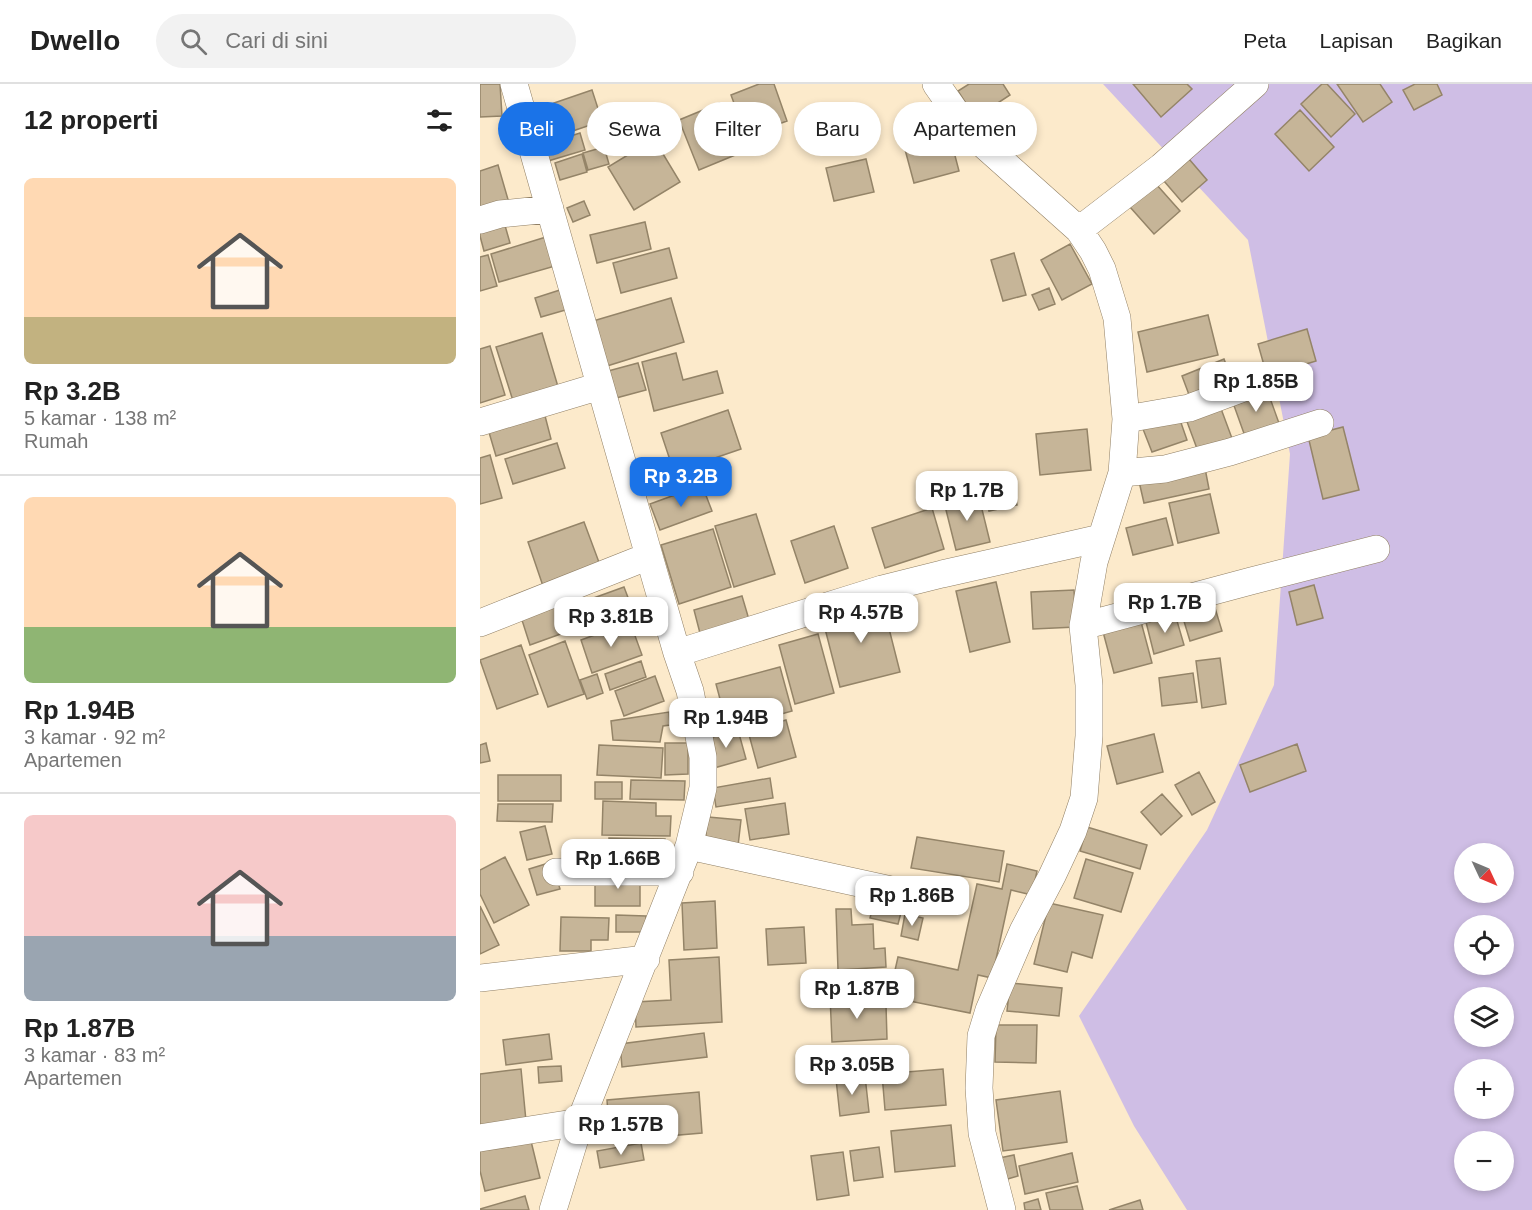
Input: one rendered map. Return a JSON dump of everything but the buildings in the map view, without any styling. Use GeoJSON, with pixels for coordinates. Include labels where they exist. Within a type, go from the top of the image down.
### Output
{"type":"FeatureCollection","features":[{"type":"Feature","properties":{"kind":"street"},"geometry":{"type":"LineString","coordinates":[[514,84],[677,653],[690,691],[703,757],[703,788],[689,846],[580,1122],[553,1210]]}},
{"type":"Feature","properties":{"kind":"street"},"geometry":{"type":"LineString","coordinates":[[936,84],[976,138],[1079,230],[1093,251],[1102,268],[1117,318],[1126,419],[1122,473],[1094,562],[1083,626],[1089,685],[1089,736],[1084,798],[1073,831],[1023,931],[988,1010],[981,1036],[979,1088],[982,1133],[1002,1210]]}},
{"type":"Feature","properties":{"kind":"street"},"geometry":{"type":"LineString","coordinates":[[1079,230],[1161,167],[1255,84]]}},
{"type":"Feature","properties":{"kind":"street"},"geometry":{"type":"LineString","coordinates":[[480,220],[500,214],[550,209]]}},
{"type":"Feature","properties":{"kind":"street"},"geometry":{"type":"LineString","coordinates":[[480,422],[600,386]]}},
{"type":"Feature","properties":{"kind":"street"},"geometry":{"type":"LineString","coordinates":[[1126,419],[1189,408],[1243,388]]}},
{"type":"Feature","properties":{"kind":"street"},"geometry":{"type":"LineString","coordinates":[[1122,473],[1165,469],[1230,452],[1320,423]]}},
{"type":"Feature","properties":{"kind":"street"},"geometry":{"type":"LineString","coordinates":[[677,653],[882,589],[1101,538]]}},
{"type":"Feature","properties":{"kind":"street"},"geometry":{"type":"LineString","coordinates":[[1083,626],[1376,549]]}},
{"type":"Feature","properties":{"kind":"street"},"geometry":{"type":"LineString","coordinates":[[480,623],[649,556]]}},
{"type":"Feature","properties":{"kind":"street"},"geometry":{"type":"LineString","coordinates":[[689,846],[914,895]]}},
{"type":"Feature","properties":{"kind":"street"},"geometry":{"type":"LineString","coordinates":[[556,872],[680,872]]}},
{"type":"Feature","properties":{"kind":"street"},"geometry":{"type":"LineString","coordinates":[[480,978],[646,959]]}},
{"type":"Feature","properties":{"kind":"street"},"geometry":{"type":"LineString","coordinates":[[480,1138],[580,1122]]}},
{"type":"Feature","properties":{"kind":"shaded area"},"geometry":{"type":"Polygon","coordinates":[[[1103,84],[1532,84],[1532,1210],[1187,1210],[1134,1126],[1079,1016],[1207,830],[1274,685],[1290,454],[1248,240],[1103,84]]]}}]}
